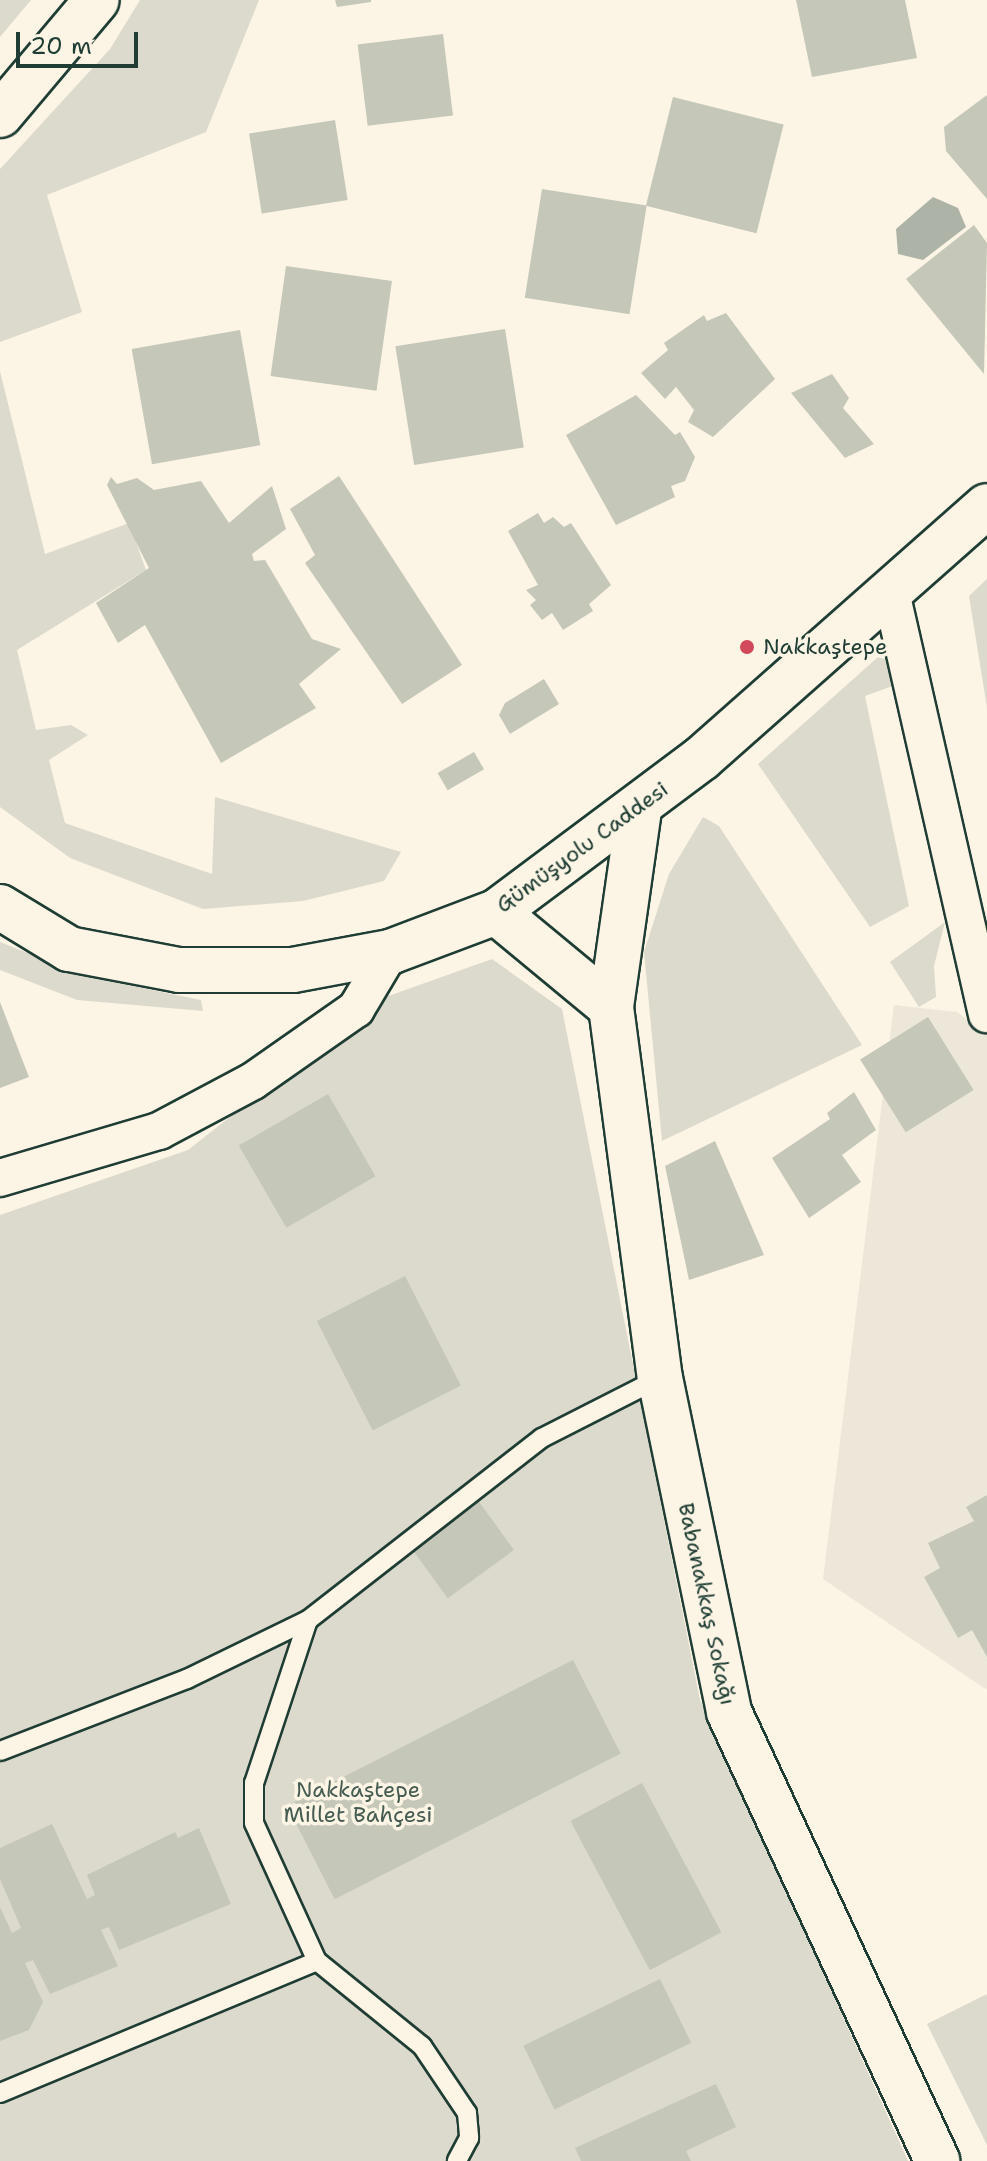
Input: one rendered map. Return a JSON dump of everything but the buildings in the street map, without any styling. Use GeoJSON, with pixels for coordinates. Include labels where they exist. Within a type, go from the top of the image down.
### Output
{"type":"FeatureCollection","features":[{"type":"Feature","properties":{"kind":"street"},"geometry":{"type":"LineString","coordinates":[[0,115],[97,0]]}},
{"type":"Feature","properties":{"kind":"street","name":"Gümüşyolu Caddesi"},"geometry":{"type":"LineString","coordinates":[[0,907],[69,949],[179,970],[293,970],[390,952],[496,912],[639,810],[987,506]]}},
{"type":"Feature","properties":{"kind":"street"},"geometry":{"type":"LineString","coordinates":[[891,592],[987,1014]]}},
{"type":"Feature","properties":{"kind":"street","name":"Babanakkaş Sokağı"},"geometry":{"type":"LineString","coordinates":[[639,810],[611,1007],[660,1378],[729,1712],[937,2161]]}},
{"type":"Feature","properties":{"kind":"street"},"geometry":{"type":"LineString","coordinates":[[496,912],[611,1007]]}},
{"type":"Feature","properties":{"kind":"street"},"geometry":{"type":"LineString","coordinates":[[0,1178],[159,1131],[253,1081],[356,1009],[390,952]]}},
{"type":"Feature","properties":{"kind":"lane"},"geometry":{"type":"LineString","coordinates":[[0,1751],[187,1679],[308,1620],[542,1438],[660,1378]]}},
{"type":"Feature","properties":{"kind":"lane"},"geometry":{"type":"LineString","coordinates":[[308,1620],[254,1783],[254,1823],[317,1961],[422,2046],[467,2113],[469,2138],[457,2161]]}},
{"type":"Feature","properties":{"kind":"lane"},"geometry":{"type":"LineString","coordinates":[[0,2093],[317,1961]]}},
{"type":"Feature","properties":{"kind":"shaded area"},"geometry":{"type":"Polygon","coordinates":[[[933,197],[958,208],[966,227],[923,260],[898,254],[896,229],[933,197]]]}},
{"type":"Feature","properties":{"kind":"shaded area"},"geometry":{"type":"Polygon","coordinates":[[[894,1005],[957,1012],[987,1034],[987,1690],[823,1579],[894,1005]]]}},
{"type":"Feature","properties":{"kind":"green space"},"geometry":{"type":"Polygon","coordinates":[[[0,0],[31,0],[0,37],[0,0]]]}},
{"type":"Feature","properties":{"kind":"green space"},"geometry":{"type":"Polygon","coordinates":[[[140,0],[259,0],[206,132],[47,195],[82,312],[0,342],[0,169],[110,49],[140,0]]]}},
{"type":"Feature","properties":{"kind":"green space"},"geometry":{"type":"Polygon","coordinates":[[[0,371],[45,554],[129,523],[146,570],[17,650],[36,730],[71,725],[88,735],[49,760],[65,823],[212,874],[215,797],[401,852],[384,881],[303,901],[203,909],[70,858],[0,807],[0,371]]]}},
{"type":"Feature","properties":{"kind":"green space"},"geometry":{"type":"Polygon","coordinates":[[[987,579],[987,708],[969,596],[987,579]]]}},
{"type":"Feature","properties":{"kind":"green space"},"geometry":{"type":"Polygon","coordinates":[[[878,657],[897,663],[901,683],[865,696],[909,906],[870,927],[758,764],[878,657]]]}},
{"type":"Feature","properties":{"kind":"green space"},"geometry":{"type":"Polygon","coordinates":[[[703,817],[719,826],[862,1045],[662,1141],[644,952],[669,874],[703,817]]]}},
{"type":"Feature","properties":{"kind":"green space"},"geometry":{"type":"Polygon","coordinates":[[[945,922],[934,966],[936,997],[919,1007],[890,962],[945,922]]]}},
{"type":"Feature","properties":{"kind":"green space"},"geometry":{"type":"Polygon","coordinates":[[[0,942],[88,977],[201,1000],[203,1011],[77,1000],[0,970],[0,942]]]}},
{"type":"Feature","properties":{"kind":"green space","name":"Nakkaştepe Millet Bahçesi"},"geometry":{"type":"Polygon","coordinates":[[[492,959],[562,1009],[700,1700],[908,2161],[0,2161],[0,1215],[188,1150],[380,999],[492,959]]]}},
{"type":"Feature","properties":{"kind":"green space"},"geometry":{"type":"Polygon","coordinates":[[[987,1994],[987,2145],[927,2024],[987,1994]]]}},
{"type":"Feature","properties":{"kind":"place","name":"Nakkaştepe"},"geometry":{"type":"Point","coordinates":[747,647]}}]}
